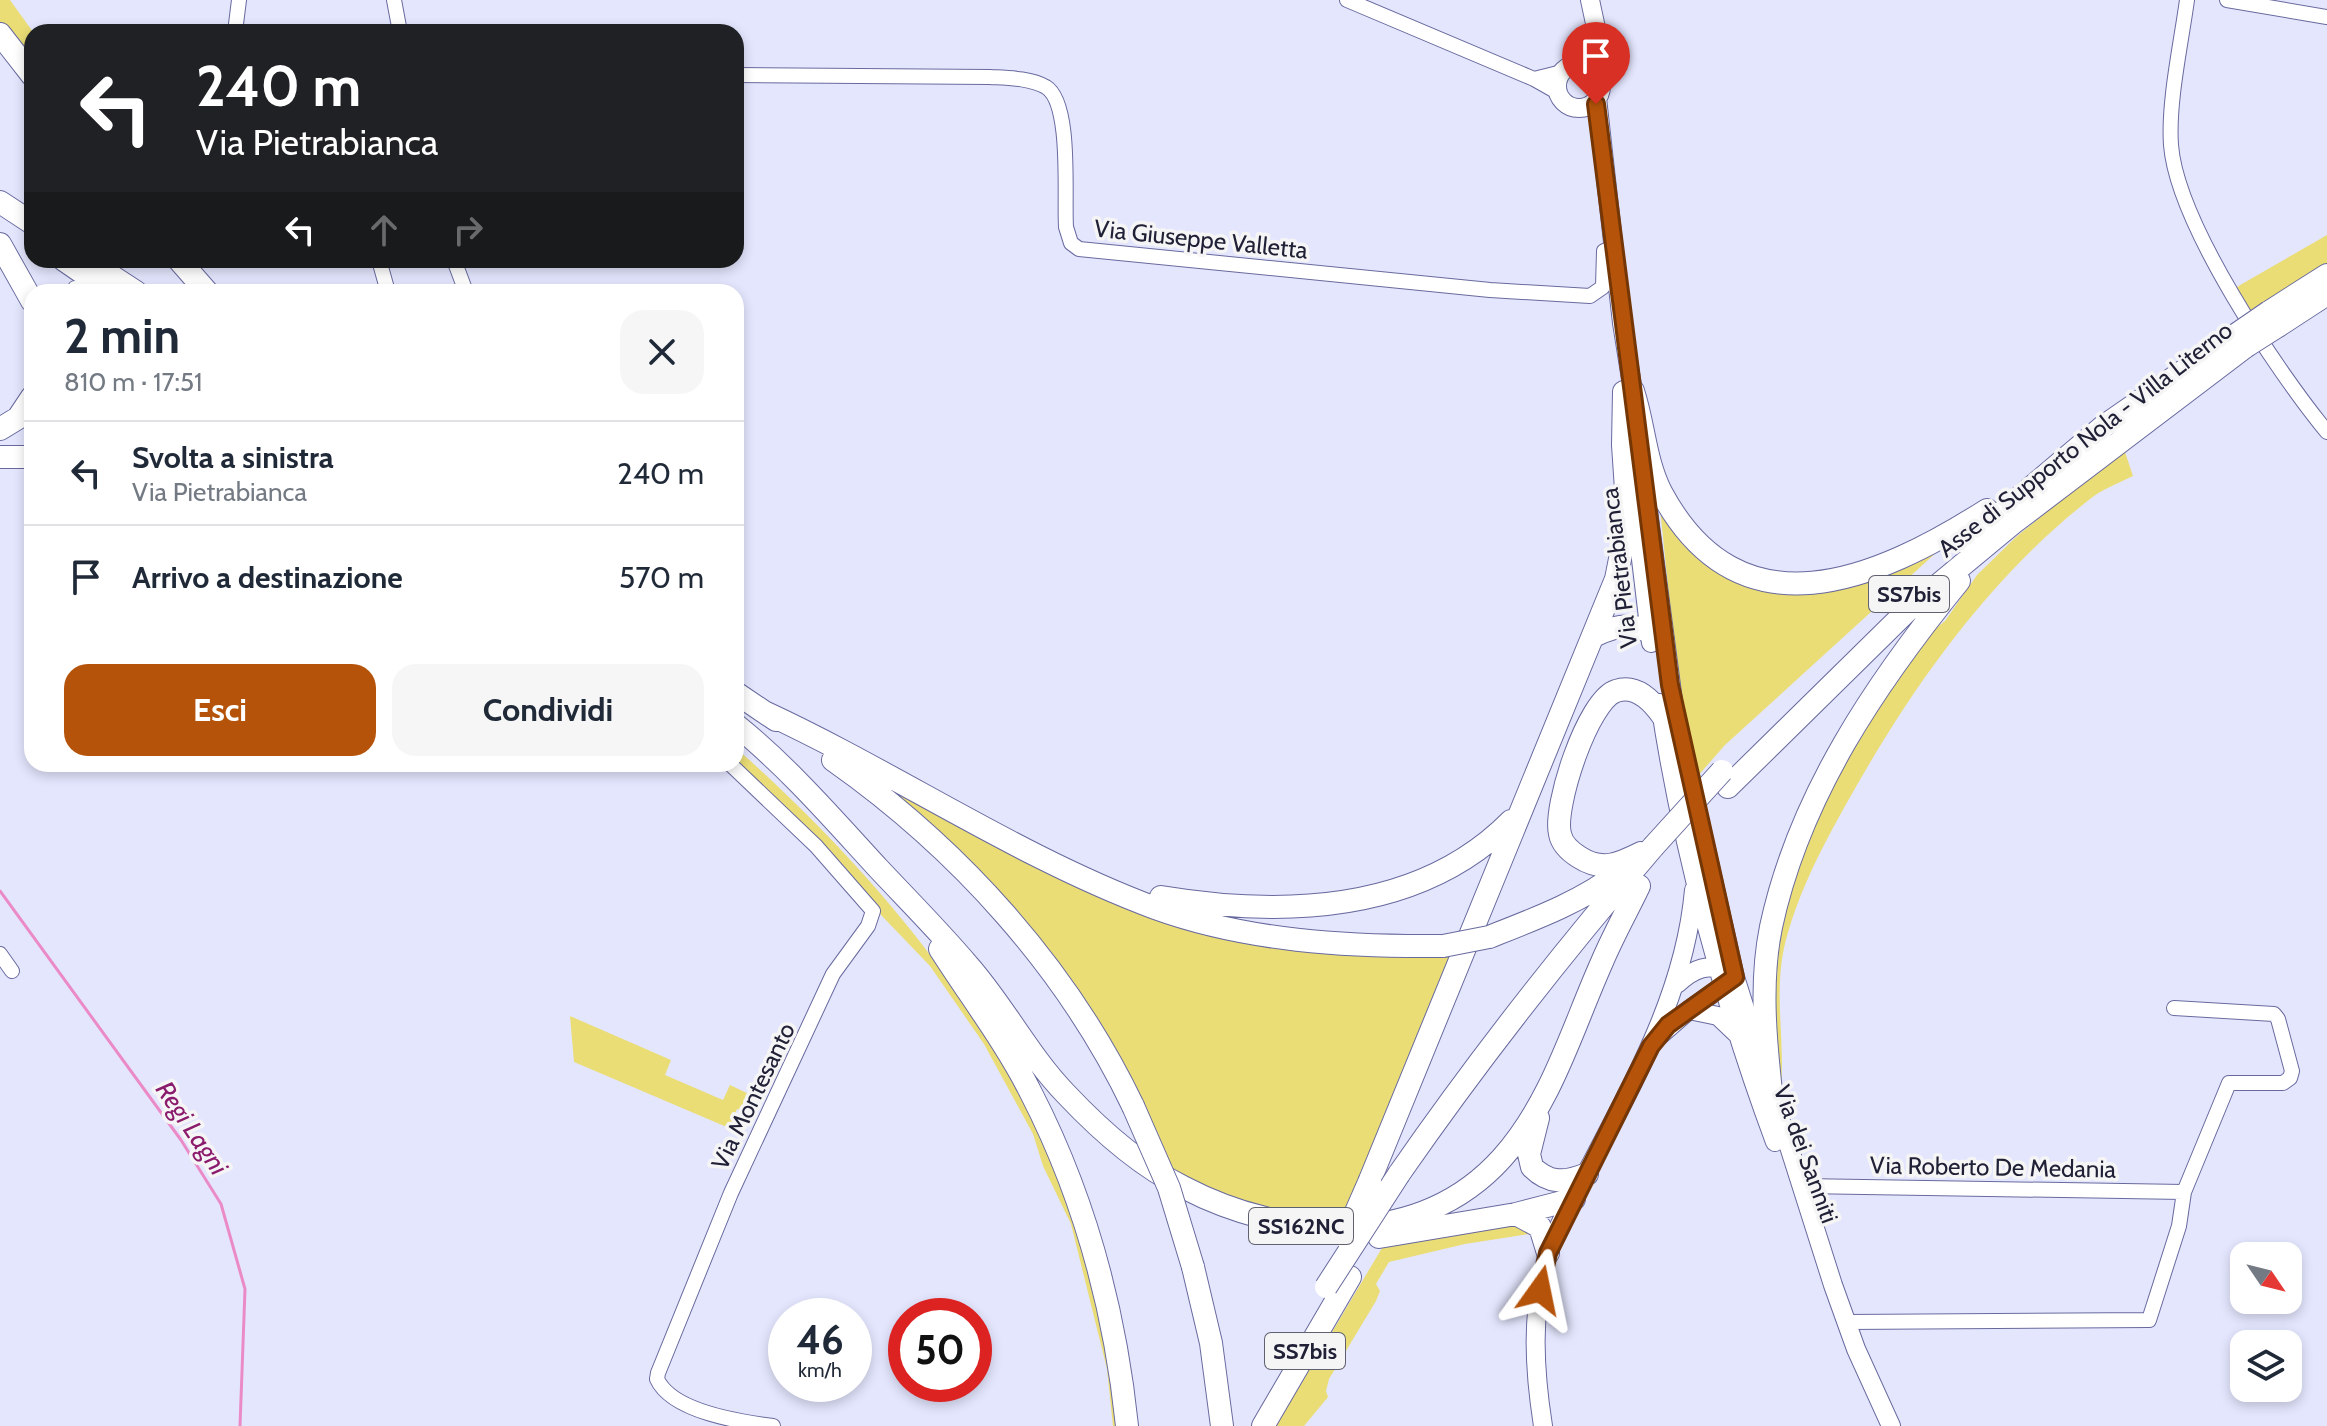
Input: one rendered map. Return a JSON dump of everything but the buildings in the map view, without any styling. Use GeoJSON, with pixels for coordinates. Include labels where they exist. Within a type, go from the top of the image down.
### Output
{"type":"FeatureCollection","features":[{"type":"Feature","properties":{"kind":"highway"},"geometry":{"type":"LineString","coordinates":[[0,34],[24,65]]}},
{"type":"Feature","properties":{"kind":"highway"},"geometry":{"type":"LineString","coordinates":[[0,202],[24,218]]}},
{"type":"Feature","properties":{"kind":"highway"},"geometry":{"type":"LineString","coordinates":[[0,219],[24,234]]}},
{"type":"Feature","properties":{"kind":"highway"},"geometry":{"type":"LineString","coordinates":[[0,244],[24,287]]}},
{"type":"Feature","properties":{"kind":"highway"},"geometry":{"type":"LineString","coordinates":[[76,268],[100,284]]}},
{"type":"Feature","properties":{"kind":"highway"},"geometry":{"type":"LineString","coordinates":[[99,268],[124,284]]}},
{"type":"Feature","properties":{"kind":"highway"},"geometry":{"type":"LineString","coordinates":[[186,268],[200,284]]}},
{"type":"Feature","properties":{"kind":"highway","name":"Asse di Supporto Nola - Villa Literno"},"geometry":{"type":"LineString","coordinates":[[1263,1426],[1462,1083],[1570,943],[1850,645],[2046,473],[2108,436],[2273,319],[2327,275]]}},
{"type":"Feature","properties":{"kind":"highway","name":"Asse di Supporto Nola - Villa Literno"},"geometry":{"type":"LineString","coordinates":[[2273,319],[2327,294]]}},
{"type":"Feature","properties":{"kind":"highway"},"geometry":{"type":"LineString","coordinates":[[1628,392],[1660,489],[1686,532],[1717,561],[1771,582],[1825,584],[1885,564],[1952,532],[2046,473]]}},
{"type":"Feature","properties":{"kind":"highway"},"geometry":{"type":"LineString","coordinates":[[1326,1287],[1520,812],[1596,635],[1616,579],[1628,519],[1623,445],[1628,392]]}},
{"type":"Feature","properties":{"kind":"highway"},"geometry":{"type":"LineString","coordinates":[[0,429],[18,418],[24,409]]}},
{"type":"Feature","properties":{"kind":"highway","name":"Asse di Supporto Nola - Villa Literno"},"geometry":{"type":"LineString","coordinates":[[1725,779],[1908,610],[2013,523],[2108,436]]}},
{"type":"Feature","properties":{"kind":"highway"},"geometry":{"type":"LineString","coordinates":[[0,457],[24,457]]}},
{"type":"Feature","properties":{"kind":"highway"},"geometry":{"type":"LineString","coordinates":[[1771,1091],[1764,987],[1771,929],[1785,873],[1814,801],[1835,759],[1902,652],[1971,566],[2013,523]]}},
{"type":"Feature","properties":{"kind":"highway"},"geometry":{"type":"LineString","coordinates":[[1596,635],[1616,625],[1656,635]]}},
{"type":"Feature","properties":{"kind":"highway"},"geometry":{"type":"LineString","coordinates":[[1659,851],[1616,865],[1592,865],[1573,853],[1560,838],[1559,805],[1598,705],[1606,697],[1617,690],[1640,693],[1662,715]]}},
{"type":"Feature","properties":{"kind":"highway"},"geometry":{"type":"LineString","coordinates":[[744,698],[882,795],[964,869],[1045,962],[1089,1026],[1133,1106],[1169,1188],[1193,1267],[1218,1387],[1222,1426]]}},
{"type":"Feature","properties":{"kind":"highway"},"geometry":{"type":"LineString","coordinates":[[764,712],[970,822],[1157,909],[1212,924],[1298,940],[1364,947],[1443,946],[1489,937],[1549,914],[1659,851]]}},
{"type":"Feature","properties":{"kind":"highway","name":"SS162NC"},"geometry":{"type":"LineString","coordinates":[[744,733],[829,815],[969,966],[1065,1093],[1138,1157],[1182,1187],[1240,1211],[1303,1227],[1357,1228],[1422,1215],[1465,1191],[1501,1159],[1542,1105],[1602,960],[1639,886]]}},
{"type":"Feature","properties":{"kind":"highway"},"geometry":{"type":"LineString","coordinates":[[1106,887],[1192,902],[1263,908],[1350,902],[1407,888],[1458,865],[1490,842],[1520,812]]}},
{"type":"Feature","properties":{"kind":"highway","name":"Asse di Supporto Nola - Villa Literno"},"geometry":{"type":"LineString","coordinates":[[1247,1426],[1326,1287],[1406,1177],[1639,886],[1659,851]]}},
{"type":"Feature","properties":{"kind":"highway"},"geometry":{"type":"LineString","coordinates":[[906,898],[1031,1092],[1072,1185],[1107,1294],[1121,1364],[1127,1426]]}},
{"type":"Feature","properties":{"kind":"highway"},"geometry":{"type":"LineString","coordinates":[[1065,1093],[1105,1142],[1160,1188],[1217,1218],[1275,1236],[1306,1242],[1397,1236],[1516,1214],[1574,1199]]}},
{"type":"Feature","properties":{"kind":"highway"},"geometry":{"type":"LineString","coordinates":[[1542,1105],[1529,1154],[1532,1167],[1553,1181],[1570,1181],[1587,1174]]}},
{"type":"Feature","properties":{"kind":"highway"},"geometry":{"type":"LineString","coordinates":[[1516,1214],[1540,1227],[1548,1253]]}},
{"type":"Feature","properties":{"kind":"main road","name":"Via Pietrabianca"},"geometry":{"type":"LineString","coordinates":[[1557,92],[1568,68],[1587,41],[1590,0]]}},
{"type":"Feature","properties":{"kind":"main road","name":"Via Pietrabianca"},"geometry":{"type":"LineString","coordinates":[[1590,0],[1596,28],[1595,71],[1600,84],[1597,98],[1656,635],[1662,715],[1696,870],[1727,978],[1771,1091]]}},
{"type":"Feature","properties":{"kind":"main road"},"geometry":{"type":"LineString","coordinates":[[1568,68],[1595,71]]}},
{"type":"Feature","properties":{"kind":"main road"},"geometry":{"type":"LineString","coordinates":[[1557,92],[1590,119],[1602,135]]}},
{"type":"Feature","properties":{"kind":"main road"},"geometry":{"type":"LineString","coordinates":[[1572,107],[1586,107],[1597,98]]}},
{"type":"Feature","properties":{"kind":"main road","name":"Via Pietrabianca"},"geometry":{"type":"LineString","coordinates":[[1656,635],[1680,737],[1740,1038]]}},
{"type":"Feature","properties":{"kind":"main road"},"geometry":{"type":"LineString","coordinates":[[1543,1426],[1533,1367],[1535,1315],[1548,1253],[1651,1046],[1677,984],[1687,947],[1696,870]]}},
{"type":"Feature","properties":{"kind":"main road"},"geometry":{"type":"LineString","coordinates":[[1677,984],[1693,970],[1727,978]]}},
{"type":"Feature","properties":{"kind":"main road"},"geometry":{"type":"LineString","coordinates":[[1651,1046],[1668,1025],[1727,978]]}},
{"type":"Feature","properties":{"kind":"main road"},"geometry":{"type":"LineString","coordinates":[[1689,1010],[1718,1016],[1740,1038]]}},
{"type":"Feature","properties":{"kind":"main road","name":"Via dei Sanniti"},"geometry":{"type":"LineString","coordinates":[[1740,1038],[1761,1105],[1821,1264],[1833,1285]]}},
{"type":"Feature","properties":{"kind":"main road","name":"Via dei Sanniti"},"geometry":{"type":"LineString","coordinates":[[1771,1091],[1846,1322],[1891,1426]]}},
{"type":"Feature","properties":{"kind":"street"},"geometry":{"type":"LineString","coordinates":[[236,24],[239,0]]}},
{"type":"Feature","properties":{"kind":"street"},"geometry":{"type":"LineString","coordinates":[[394,0],[398,24]]}},
{"type":"Feature","properties":{"kind":"street"},"geometry":{"type":"LineString","coordinates":[[1347,0],[1534,79],[1557,92]]}},
{"type":"Feature","properties":{"kind":"street"},"geometry":{"type":"LineString","coordinates":[[2187,0],[2172,134],[2179,181],[2208,249],[2293,390],[2327,432]]}},
{"type":"Feature","properties":{"kind":"street"},"geometry":{"type":"LineString","coordinates":[[2227,0],[2327,17]]}},
{"type":"Feature","properties":{"kind":"street"},"geometry":{"type":"LineString","coordinates":[[1534,79],[1568,68]]}},
{"type":"Feature","properties":{"kind":"street","name":"Via Giuseppe Valletta"},"geometry":{"type":"LineString","coordinates":[[744,75],[990,77],[1032,82],[1045,87],[1060,104],[1062,116],[1067,237],[1079,249],[1088,251],[1590,296],[1603,287],[1604,251],[1615,246]]}},
{"type":"Feature","properties":{"kind":"street","name":"Via Montesanto"},"geometry":{"type":"LineString","coordinates":[[738,772],[846,877],[874,914],[833,974],[731,1193],[658,1373],[657,1379],[664,1389],[697,1408],[734,1422],[773,1426]]}},
{"type":"Feature","properties":{"kind":"street"},"geometry":{"type":"LineString","coordinates":[[0,954],[12,971]]}},
{"type":"Feature","properties":{"kind":"street"},"geometry":{"type":"LineString","coordinates":[[1846,1322],[2149,1320],[2179,1226],[2184,1192],[2229,1083],[2283,1083],[2292,1071],[2274,1014],[2174,1008]]}},
{"type":"Feature","properties":{"kind":"street","name":"Via Roberto De Medania"},"geometry":{"type":"LineString","coordinates":[[1802,1186],[2184,1192]]}},
{"type":"Feature","properties":{"kind":"shaded area"},"geometry":{"type":"Polygon","coordinates":[[[0,0],[10,0],[27,24],[24,24],[24,62],[0,31],[0,0]]]}},
{"type":"Feature","properties":{"kind":"shaded area"},"geometry":{"type":"Polygon","coordinates":[[[2327,235],[2327,263],[2249,312],[2235,288],[2327,235]]]}},
{"type":"Feature","properties":{"kind":"shaded area"},"geometry":{"type":"Polygon","coordinates":[[[2124,449],[2133,476],[2090,499],[2053,530],[1986,600],[1955,637],[1899,716],[1829,835],[1803,890],[1784,948],[1780,983],[1781,1087],[1772,1032],[1776,948],[1791,879],[1850,745],[1921,640],[1945,621],[1977,575],[2016,537],[2124,449]]]}},
{"type":"Feature","properties":{"kind":"shaded area"},"geometry":{"type":"Polygon","coordinates":[[[1660,508],[1679,535],[1821,592],[1850,586],[1950,540],[1725,745],[1696,778],[1675,655],[1660,508]]]}},
{"type":"Feature","properties":{"kind":"shaded area"},"geometry":{"type":"Polygon","coordinates":[[[744,755],[847,856],[898,914],[945,975],[988,1039],[1027,1106],[1060,1175],[1087,1248],[1103,1313],[1124,1426],[1113,1426],[1107,1369],[1071,1224],[1043,1166],[1033,1134],[984,1044],[930,966],[744,772],[744,755]]]}},
{"type":"Feature","properties":{"kind":"shaded area"},"geometry":{"type":"Polygon","coordinates":[[[892,791],[1001,849],[1334,954],[1385,957],[1458,952],[1342,1224],[1280,1218],[1172,1174],[975,869],[892,791]]]}},
{"type":"Feature","properties":{"kind":"shaded area"},"geometry":{"type":"Polygon","coordinates":[[[570,1016],[671,1060],[665,1075],[723,1100],[730,1085],[751,1095],[744,1111],[737,1109],[729,1128],[574,1062],[570,1016]]]}},
{"type":"Feature","properties":{"kind":"shaded area"},"geometry":{"type":"Polygon","coordinates":[[[1514,1221],[1536,1233],[1465,1244],[1389,1262],[1376,1284],[1380,1291],[1376,1301],[1329,1379],[1328,1397],[1304,1426],[1276,1426],[1382,1248],[1514,1221]]]}},
{"type":"Feature","properties":{"kind":"waterway","name":"Regi Lagni"},"geometry":{"type":"LineString","coordinates":[[0,891],[181,1140],[221,1204],[245,1289],[240,1426]]}},
{"type":"Feature","properties":{"kind":"route"},"geometry":{"type":"LineString","coordinates":[[1540,1290],[1548,1253],[1651,1046],[1668,1025],[1723,989],[1735,977],[1705,854],[1670,685],[1628,344],[1622,323],[1605,149],[1596,104]]}}]}
